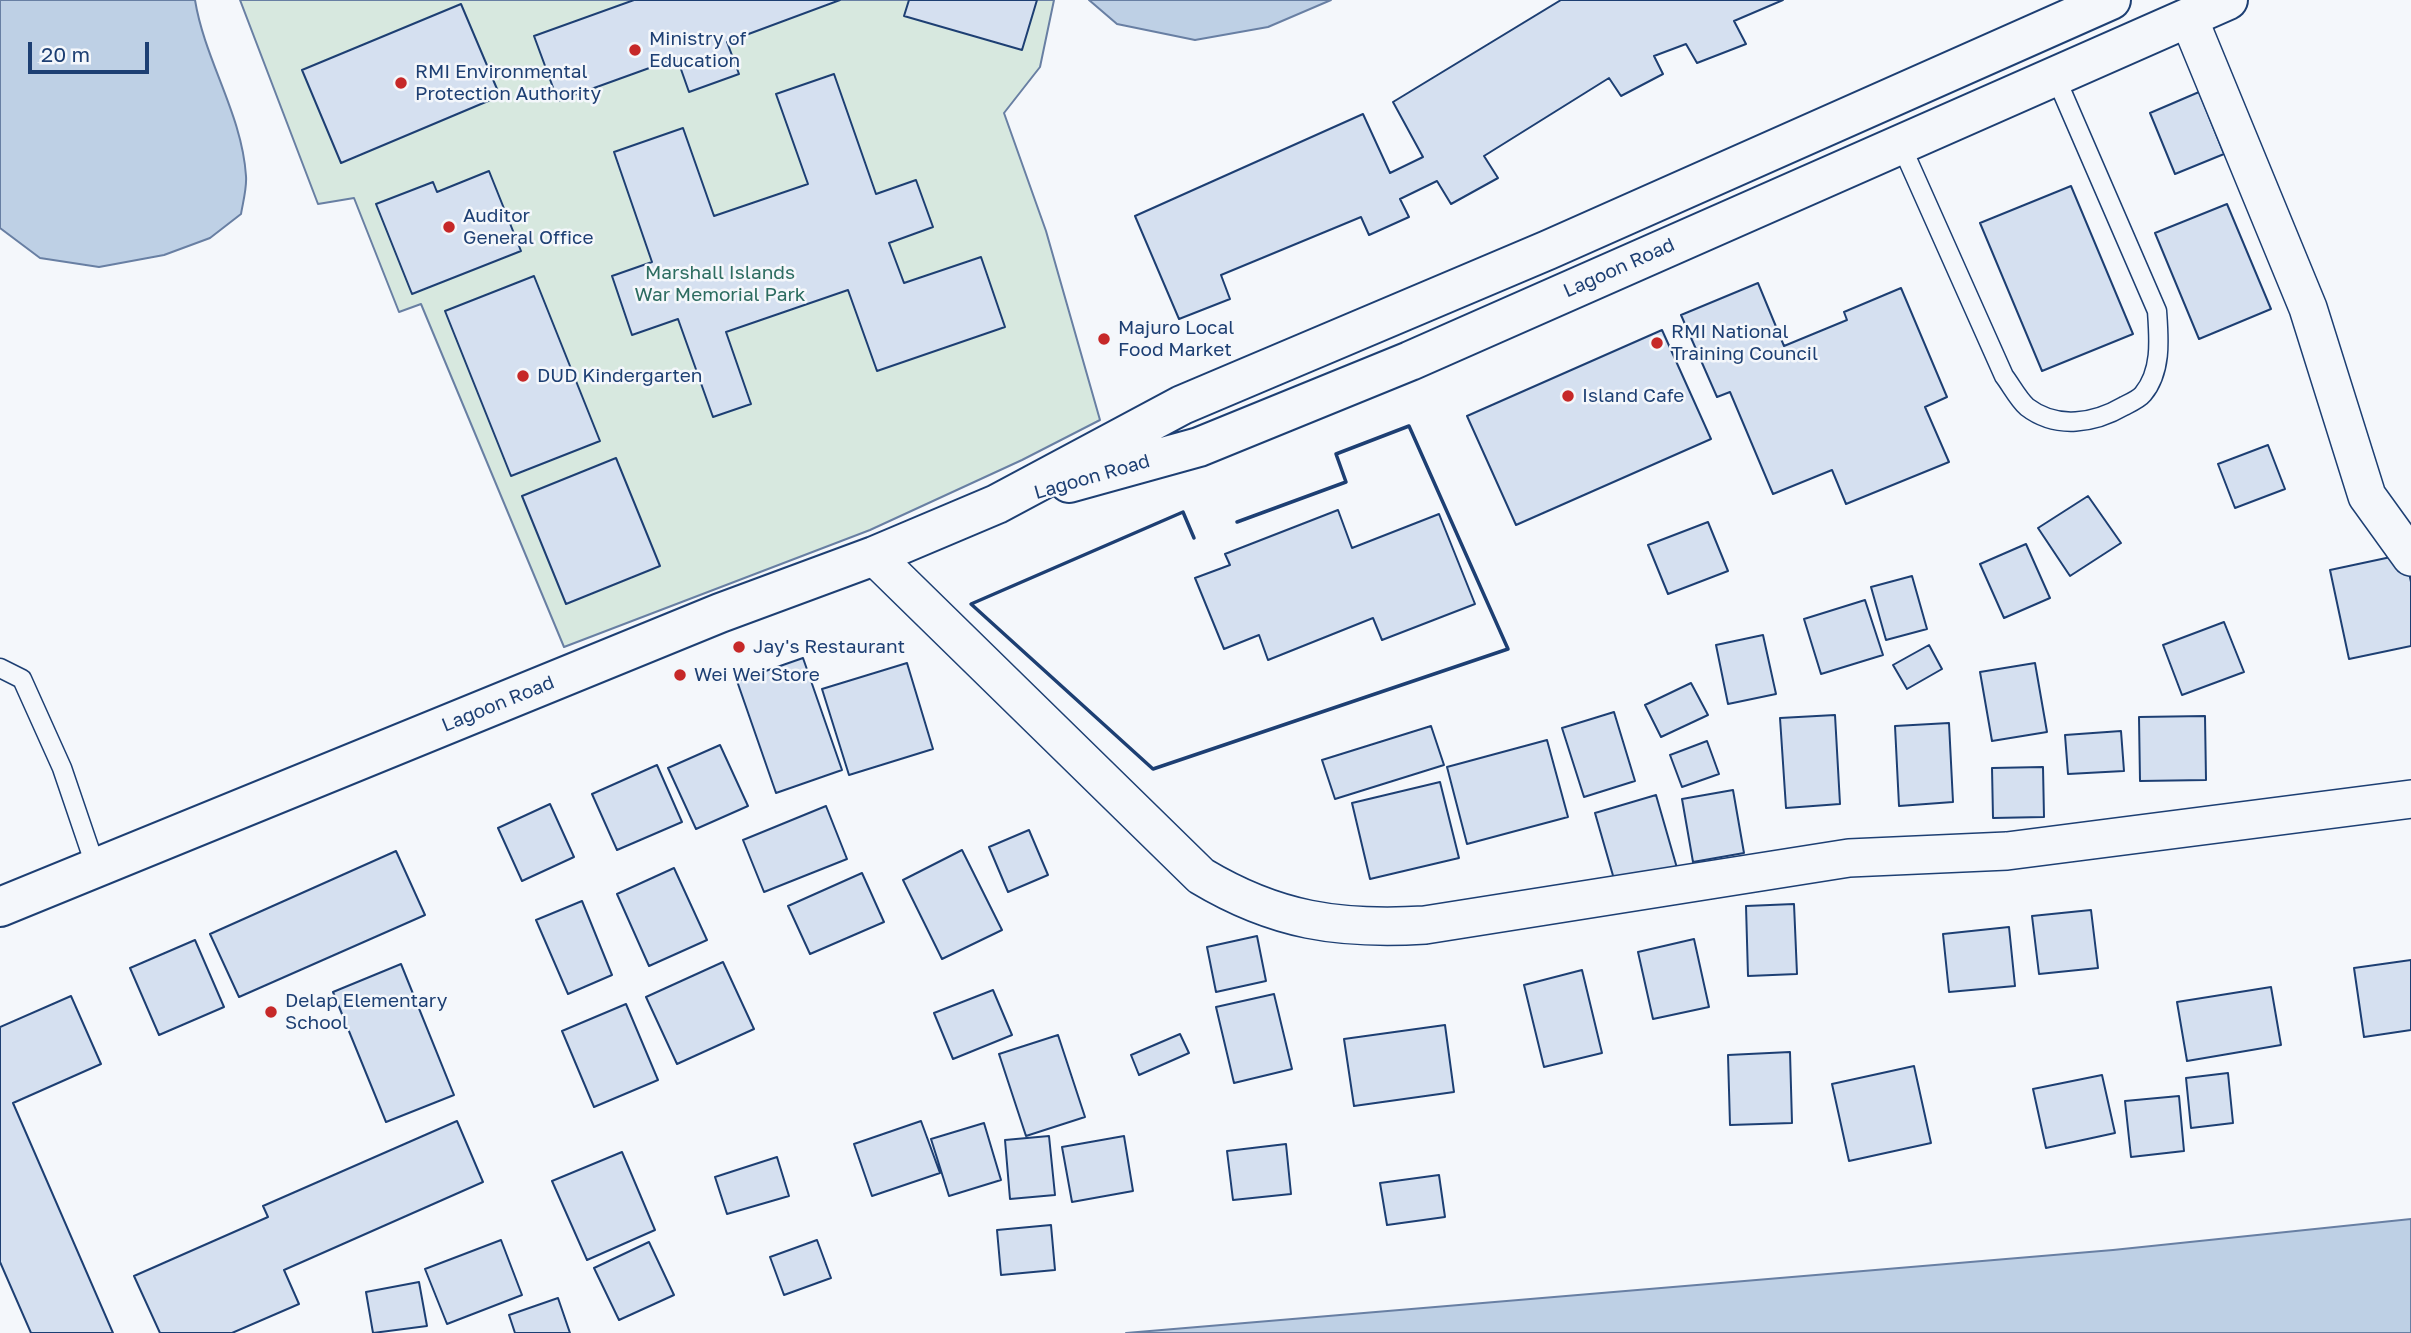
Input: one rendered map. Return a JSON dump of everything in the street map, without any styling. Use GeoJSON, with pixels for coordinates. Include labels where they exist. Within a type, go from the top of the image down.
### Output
{"type":"FeatureCollection","features":[{"type":"Feature","properties":{"kind":"main road","name":"Lagoon Road"},"geometry":{"type":"LineString","coordinates":[[0,907],[996,504],[1182,405],[1548,250],[2111,0]]}},
{"type":"Feature","properties":{"kind":"main road","name":"Lagoon Road"},"geometry":{"type":"LineString","coordinates":[[996,504],[1199,447],[1410,361],[2228,0]]}},
{"type":"Feature","properties":{"kind":"street"},"geometry":{"type":"LineString","coordinates":[[2189,19],[2308,308],[2367,496],[2411,557]]}},
{"type":"Feature","properties":{"kind":"street"},"geometry":{"type":"LineString","coordinates":[[873,556],[1201,876],[1263,907],[1316,922],[1370,928],[1425,925],[1849,858],[2007,851],[2411,799]]}},
{"type":"Feature","properties":{"kind":"lane"},"geometry":{"type":"LineString","coordinates":[[1901,145],[2004,376],[2027,407],[2056,420],[2084,422],[2107,416],[2142,396],[2154,373],[2160,346],[2157,311],[2056,78]]}},
{"type":"Feature","properties":{"kind":"lane"},"geometry":{"type":"LineString","coordinates":[[0,668],[22,679],[62,768],[96,868]]}},
{"type":"Feature","properties":{"kind":"green space","name":"Marshall Islands War Memorial Park"},"geometry":{"type":"Polygon","coordinates":[[[240,0],[1054,0],[1040,67],[1004,113],[1046,231],[1100,420],[1022,460],[870,530],[564,647],[421,304],[399,312],[354,198],[318,204],[240,0]]]}},
{"type":"Feature","properties":{"kind":"water"},"geometry":{"type":"Polygon","coordinates":[[[0,0],[195,0],[200,23],[231,109],[243,153],[246,181],[241,214],[210,238],[164,255],[99,267],[40,258],[0,228],[0,0]]]}},
{"type":"Feature","properties":{"kind":"water"},"geometry":{"type":"Polygon","coordinates":[[[1089,0],[1331,0],[1268,27],[1195,40],[1117,24],[1089,0]]]}},
{"type":"Feature","properties":{"kind":"water"},"geometry":{"type":"Polygon","coordinates":[[[2411,1219],[2411,1333],[1126,1333],[2113,1250],[2411,1219]]]}},
{"type":"Feature","properties":{"kind":"building","name":"Ministry of Education"},"geometry":{"type":"Polygon","coordinates":[[[634,0],[840,0],[727,42],[739,74],[689,92],[677,58],[558,101],[534,36],[634,0]]]}},
{"type":"Feature","properties":{"kind":"building"},"geometry":{"type":"Polygon","coordinates":[[[909,0],[1037,0],[1022,50],[904,16],[909,0]]]}},
{"type":"Feature","properties":{"kind":"building"},"geometry":{"type":"Polygon","coordinates":[[[1561,0],[1783,0],[1734,21],[1746,44],[1697,63],[1686,44],[1654,56],[1663,74],[1621,96],[1609,78],[1484,156],[1498,178],[1451,204],[1437,181],[1400,199],[1409,217],[1369,235],[1361,217],[1221,275],[1230,299],[1179,319],[1135,216],[1363,114],[1390,173],[1423,157],[1393,102],[1561,0]]]}},
{"type":"Feature","properties":{"kind":"building","name":"RMI Environmental Protection Authority"},"geometry":{"type":"Polygon","coordinates":[[[461,4],[500,96],[341,163],[302,70],[461,4]]]}},
{"type":"Feature","properties":{"kind":"building"},"geometry":{"type":"Polygon","coordinates":[[[834,74],[876,194],[916,180],[933,227],[889,243],[904,283],[981,257],[1005,327],[877,371],[848,290],[726,332],[751,404],[713,417],[678,319],[632,335],[612,276],[652,262],[614,152],[683,128],[714,216],[808,184],[776,94],[834,74]]]}},
{"type":"Feature","properties":{"kind":"building"},"geometry":{"type":"Polygon","coordinates":[[[2199,92],[2224,154],[2175,174],[2150,113],[2199,92]]]}},
{"type":"Feature","properties":{"kind":"building","name":"Auditor General Office"},"geometry":{"type":"Polygon","coordinates":[[[489,171],[521,251],[412,294],[376,204],[433,182],[437,192],[489,171]]]}},
{"type":"Feature","properties":{"kind":"building"},"geometry":{"type":"Polygon","coordinates":[[[2071,186],[2133,334],[2042,371],[1980,223],[2071,186]]]}},
{"type":"Feature","properties":{"kind":"building"},"geometry":{"type":"Polygon","coordinates":[[[2227,204],[2271,309],[2199,339],[2155,233],[2227,204]]]}},
{"type":"Feature","properties":{"kind":"building","name":"DUD Kindergarten"},"geometry":{"type":"Polygon","coordinates":[[[534,276],[600,441],[511,476],[445,311],[534,276]]]}},
{"type":"Feature","properties":{"kind":"building"},"geometry":{"type":"Polygon","coordinates":[[[1758,283],[1784,346],[1847,320],[1844,312],[1901,288],[1947,397],[1925,407],[1949,462],[1846,504],[1832,470],[1773,494],[1730,392],[1717,397],[1681,315],[1758,283]]]}},
{"type":"Feature","properties":{"kind":"building"},"geometry":{"type":"Polygon","coordinates":[[[1662,330],[1711,439],[1516,525],[1467,416],[1662,330]]]}},
{"type":"Feature","properties":{"kind":"building"},"geometry":{"type":"Polygon","coordinates":[[[2268,445],[2285,489],[2235,508],[2218,464],[2268,445]]]}},
{"type":"Feature","properties":{"kind":"building"},"geometry":{"type":"Polygon","coordinates":[[[616,458],[660,566],[566,604],[522,496],[616,458]]]}},
{"type":"Feature","properties":{"kind":"building"},"geometry":{"type":"Polygon","coordinates":[[[2088,496],[2121,543],[2070,576],[2038,528],[2088,496]]]}},
{"type":"Feature","properties":{"kind":"building"},"geometry":{"type":"Polygon","coordinates":[[[1338,510],[1352,548],[1439,514],[1475,604],[1382,640],[1373,618],[1268,660],[1259,635],[1224,649],[1195,578],[1230,565],[1225,554],[1338,510]]]}},
{"type":"Feature","properties":{"kind":"building"},"geometry":{"type":"Polygon","coordinates":[[[1708,522],[1728,571],[1668,594],[1648,545],[1708,522]]]}},
{"type":"Feature","properties":{"kind":"building"},"geometry":{"type":"Polygon","coordinates":[[[2026,544],[2050,598],[2004,618],[1980,564],[2026,544]]]}},
{"type":"Feature","properties":{"kind":"building"},"geometry":{"type":"Polygon","coordinates":[[[2405,554],[2411,582],[2411,646],[2349,659],[2330,570],[2405,554]]]}},
{"type":"Feature","properties":{"kind":"building"},"geometry":{"type":"Polygon","coordinates":[[[1912,576],[1927,629],[1886,640],[1871,587],[1912,576]]]}},
{"type":"Feature","properties":{"kind":"building"},"geometry":{"type":"Polygon","coordinates":[[[1865,600],[1883,655],[1821,674],[1804,619],[1865,600]]]}},
{"type":"Feature","properties":{"kind":"building"},"geometry":{"type":"Polygon","coordinates":[[[2224,622],[2244,672],[2182,695],[2163,645],[2224,622]]]}},
{"type":"Feature","properties":{"kind":"building"},"geometry":{"type":"Polygon","coordinates":[[[1763,635],[1776,694],[1728,704],[1716,645],[1763,635]]]}},
{"type":"Feature","properties":{"kind":"building"},"geometry":{"type":"Polygon","coordinates":[[[1929,645],[1942,669],[1907,689],[1893,665],[1929,645]]]}},
{"type":"Feature","properties":{"kind":"building"},"geometry":{"type":"Polygon","coordinates":[[[803,658],[842,770],[776,793],[737,681],[803,658]]]}},
{"type":"Feature","properties":{"kind":"building"},"geometry":{"type":"Polygon","coordinates":[[[907,663],[933,749],[849,775],[822,689],[907,663]]]}},
{"type":"Feature","properties":{"kind":"building"},"geometry":{"type":"Polygon","coordinates":[[[2035,663],[2047,732],[1992,741],[1980,672],[2035,663]]]}},
{"type":"Feature","properties":{"kind":"building"},"geometry":{"type":"Polygon","coordinates":[[[1691,683],[1708,715],[1661,737],[1645,705],[1691,683]]]}},
{"type":"Feature","properties":{"kind":"building"},"geometry":{"type":"Polygon","coordinates":[[[1614,712],[1635,781],[1584,797],[1562,728],[1614,712]]]}},
{"type":"Feature","properties":{"kind":"building"},"geometry":{"type":"Polygon","coordinates":[[[1835,715],[1840,804],[1786,808],[1780,718],[1835,715]]]}},
{"type":"Feature","properties":{"kind":"building"},"geometry":{"type":"Polygon","coordinates":[[[2205,716],[2206,780],[2140,781],[2139,717],[2205,716]]]}},
{"type":"Feature","properties":{"kind":"building"},"geometry":{"type":"Polygon","coordinates":[[[1949,723],[1953,802],[1899,806],[1895,726],[1949,723]]]}},
{"type":"Feature","properties":{"kind":"building"},"geometry":{"type":"Polygon","coordinates":[[[1431,726],[1444,765],[1335,799],[1322,760],[1431,726]]]}},
{"type":"Feature","properties":{"kind":"building"},"geometry":{"type":"Polygon","coordinates":[[[2121,731],[2124,771],[2068,774],[2065,735],[2121,731]]]}},
{"type":"Feature","properties":{"kind":"building"},"geometry":{"type":"Polygon","coordinates":[[[1547,740],[1568,817],[1467,844],[1447,767],[1547,740]]]}},
{"type":"Feature","properties":{"kind":"building"},"geometry":{"type":"Polygon","coordinates":[[[1707,741],[1719,774],[1682,787],[1670,755],[1707,741]]]}},
{"type":"Feature","properties":{"kind":"building"},"geometry":{"type":"Polygon","coordinates":[[[720,745],[748,806],[696,829],[668,768],[720,745]]]}},
{"type":"Feature","properties":{"kind":"building"},"geometry":{"type":"Polygon","coordinates":[[[657,765],[682,822],[617,850],[592,794],[657,765]]]}},
{"type":"Feature","properties":{"kind":"building"},"geometry":{"type":"Polygon","coordinates":[[[2043,767],[2044,817],[1993,818],[1992,768],[2043,767]]]}},
{"type":"Feature","properties":{"kind":"building"},"geometry":{"type":"Polygon","coordinates":[[[1440,782],[1459,858],[1370,879],[1352,803],[1440,782]]]}},
{"type":"Feature","properties":{"kind":"building"},"geometry":{"type":"Polygon","coordinates":[[[1733,790],[1744,853],[1693,862],[1682,799],[1733,790]]]}},
{"type":"Feature","properties":{"kind":"building"},"geometry":{"type":"Polygon","coordinates":[[[1656,795],[1677,868],[1616,886],[1595,813],[1656,795]]]}},
{"type":"Feature","properties":{"kind":"building"},"geometry":{"type":"Polygon","coordinates":[[[550,804],[574,857],[522,881],[498,828],[550,804]]]}},
{"type":"Feature","properties":{"kind":"building"},"geometry":{"type":"Polygon","coordinates":[[[826,806],[847,859],[764,892],[743,840],[826,806]]]}},
{"type":"Feature","properties":{"kind":"building"},"geometry":{"type":"Polygon","coordinates":[[[1029,830],[1048,875],[1008,892],[989,847],[1029,830]]]}},
{"type":"Feature","properties":{"kind":"building"},"geometry":{"type":"Polygon","coordinates":[[[962,850],[1002,930],[942,959],[903,880],[962,850]]]}},
{"type":"Feature","properties":{"kind":"building"},"geometry":{"type":"Polygon","coordinates":[[[396,851],[425,915],[239,997],[210,934],[396,851]]]}},
{"type":"Feature","properties":{"kind":"building"},"geometry":{"type":"Polygon","coordinates":[[[674,868],[707,940],[649,966],[617,894],[674,868]]]}},
{"type":"Feature","properties":{"kind":"building"},"geometry":{"type":"Polygon","coordinates":[[[862,873],[884,922],[810,954],[788,906],[862,873]]]}},
{"type":"Feature","properties":{"kind":"building"},"geometry":{"type":"Polygon","coordinates":[[[582,901],[612,975],[568,994],[536,920],[582,901]]]}},
{"type":"Feature","properties":{"kind":"building"},"geometry":{"type":"Polygon","coordinates":[[[1794,904],[1797,974],[1748,976],[1746,906],[1794,904]]]}},
{"type":"Feature","properties":{"kind":"building"},"geometry":{"type":"Polygon","coordinates":[[[2091,910],[2098,968],[2039,974],[2032,916],[2091,910]]]}},
{"type":"Feature","properties":{"kind":"building"},"geometry":{"type":"Polygon","coordinates":[[[2009,927],[2015,986],[1949,992],[1943,934],[2009,927]]]}},
{"type":"Feature","properties":{"kind":"building"},"geometry":{"type":"Polygon","coordinates":[[[1257,936],[1266,981],[1216,992],[1207,947],[1257,936]]]}},
{"type":"Feature","properties":{"kind":"building"},"geometry":{"type":"Polygon","coordinates":[[[1694,939],[1709,1007],[1653,1019],[1638,952],[1694,939]]]}},
{"type":"Feature","properties":{"kind":"building"},"geometry":{"type":"Polygon","coordinates":[[[195,940],[224,1007],[159,1035],[130,968],[195,940]]]}},
{"type":"Feature","properties":{"kind":"building"},"geometry":{"type":"Polygon","coordinates":[[[2411,960],[2411,1030],[2364,1037],[2354,968],[2411,960]]]}},
{"type":"Feature","properties":{"kind":"building"},"geometry":{"type":"Polygon","coordinates":[[[723,962],[754,1029],[677,1064],[646,997],[723,962]]]}},
{"type":"Feature","properties":{"kind":"building"},"geometry":{"type":"Polygon","coordinates":[[[401,964],[454,1095],[386,1122],[333,992],[401,964]]]}},
{"type":"Feature","properties":{"kind":"building"},"geometry":{"type":"Polygon","coordinates":[[[1582,970],[1602,1053],[1544,1067],[1524,985],[1582,970]]]}},
{"type":"Feature","properties":{"kind":"building"},"geometry":{"type":"Polygon","coordinates":[[[2271,987],[2281,1045],[2187,1061],[2177,1002],[2271,987]]]}},
{"type":"Feature","properties":{"kind":"building"},"geometry":{"type":"Polygon","coordinates":[[[993,990],[1012,1035],[953,1059],[934,1013],[993,990]]]}},
{"type":"Feature","properties":{"kind":"building"},"geometry":{"type":"Polygon","coordinates":[[[1274,994],[1292,1069],[1234,1083],[1216,1007],[1274,994]]]}},
{"type":"Feature","properties":{"kind":"building"},"geometry":{"type":"Polygon","coordinates":[[[71,996],[101,1064],[13,1103],[113,1333],[31,1333],[0,1262],[0,1027],[71,996]]]}},
{"type":"Feature","properties":{"kind":"building"},"geometry":{"type":"Polygon","coordinates":[[[626,1004],[658,1080],[594,1107],[562,1031],[626,1004]]]}},
{"type":"Feature","properties":{"kind":"building"},"geometry":{"type":"Polygon","coordinates":[[[1445,1025],[1454,1092],[1354,1106],[1344,1039],[1445,1025]]]}},
{"type":"Feature","properties":{"kind":"building"},"geometry":{"type":"Polygon","coordinates":[[[1180,1034],[1189,1053],[1139,1075],[1131,1055],[1180,1034]]]}},
{"type":"Feature","properties":{"kind":"building"},"geometry":{"type":"Polygon","coordinates":[[[1058,1035],[1085,1117],[1026,1136],[999,1054],[1058,1035]]]}},
{"type":"Feature","properties":{"kind":"building"},"geometry":{"type":"Polygon","coordinates":[[[1790,1052],[1792,1123],[1730,1125],[1728,1055],[1790,1052]]]}},
{"type":"Feature","properties":{"kind":"building"},"geometry":{"type":"Polygon","coordinates":[[[1914,1066],[1931,1143],[1849,1161],[1832,1084],[1914,1066]]]}},
{"type":"Feature","properties":{"kind":"building"},"geometry":{"type":"Polygon","coordinates":[[[2228,1073],[2233,1123],[2191,1128],[2186,1078],[2228,1073]]]}},
{"type":"Feature","properties":{"kind":"building"},"geometry":{"type":"Polygon","coordinates":[[[2102,1075],[2115,1133],[2046,1148],[2033,1089],[2102,1075]]]}},
{"type":"Feature","properties":{"kind":"building"},"geometry":{"type":"Polygon","coordinates":[[[2179,1096],[2184,1151],[2131,1157],[2125,1101],[2179,1096]]]}},
{"type":"Feature","properties":{"kind":"building"},"geometry":{"type":"Polygon","coordinates":[[[457,1121],[483,1182],[284,1270],[299,1304],[232,1333],[160,1333],[134,1276],[268,1217],[263,1206],[457,1121]]]}},
{"type":"Feature","properties":{"kind":"building"},"geometry":{"type":"Polygon","coordinates":[[[921,1121],[940,1173],[872,1196],[854,1144],[921,1121]]]}},
{"type":"Feature","properties":{"kind":"building"},"geometry":{"type":"Polygon","coordinates":[[[984,1123],[1001,1180],[949,1196],[931,1139],[984,1123]]]}},
{"type":"Feature","properties":{"kind":"building"},"geometry":{"type":"Polygon","coordinates":[[[1049,1136],[1055,1195],[1010,1199],[1005,1140],[1049,1136]]]}},
{"type":"Feature","properties":{"kind":"building"},"geometry":{"type":"Polygon","coordinates":[[[1124,1136],[1133,1191],[1072,1202],[1062,1147],[1124,1136]]]}},
{"type":"Feature","properties":{"kind":"building"},"geometry":{"type":"Polygon","coordinates":[[[1286,1144],[1291,1194],[1233,1200],[1227,1151],[1286,1144]]]}},
{"type":"Feature","properties":{"kind":"building"},"geometry":{"type":"Polygon","coordinates":[[[622,1152],[655,1230],[587,1260],[552,1181],[622,1152]]]}},
{"type":"Feature","properties":{"kind":"building"},"geometry":{"type":"Polygon","coordinates":[[[777,1157],[789,1196],[727,1214],[715,1177],[777,1157]]]}},
{"type":"Feature","properties":{"kind":"building"},"geometry":{"type":"Polygon","coordinates":[[[1439,1175],[1445,1217],[1387,1225],[1380,1183],[1439,1175]]]}},
{"type":"Feature","properties":{"kind":"building"},"geometry":{"type":"Polygon","coordinates":[[[1051,1225],[1055,1270],[1001,1275],[997,1230],[1051,1225]]]}},
{"type":"Feature","properties":{"kind":"building"},"geometry":{"type":"Polygon","coordinates":[[[501,1240],[522,1295],[447,1324],[425,1269],[501,1240]]]}},
{"type":"Feature","properties":{"kind":"building"},"geometry":{"type":"Polygon","coordinates":[[[817,1240],[831,1278],[784,1295],[770,1257],[817,1240]]]}},
{"type":"Feature","properties":{"kind":"building"},"geometry":{"type":"Polygon","coordinates":[[[649,1242],[674,1295],[619,1320],[594,1268],[649,1242]]]}},
{"type":"Feature","properties":{"kind":"building"},"geometry":{"type":"Polygon","coordinates":[[[419,1282],[427,1326],[373,1333],[366,1292],[419,1282]]]}},
{"type":"Feature","properties":{"kind":"building"},"geometry":{"type":"Polygon","coordinates":[[[558,1298],[570,1333],[515,1333],[509,1315],[558,1298]]]}},
{"type":"Feature","properties":{"kind":"wall"},"geometry":{"type":"LineString","coordinates":[[1194,538],[1183,512],[971,604],[1153,769],[1508,649],[1409,426],[1336,454],[1346,482],[1237,522]]}},
{"type":"Feature","properties":{"kind":"place","name":"Ministry of Education"},"geometry":{"type":"Point","coordinates":[635,50]}},
{"type":"Feature","properties":{"kind":"place","name":"RMI Environmental Protection Authority"},"geometry":{"type":"Point","coordinates":[401,83]}},
{"type":"Feature","properties":{"kind":"place","name":"Auditor General Office"},"geometry":{"type":"Point","coordinates":[449,227]}},
{"type":"Feature","properties":{"kind":"place","name":"Majuro Local Food Market"},"geometry":{"type":"Point","coordinates":[1104,339]}},
{"type":"Feature","properties":{"kind":"place","name":"RMI National Training Council"},"geometry":{"type":"Point","coordinates":[1657,343]}},
{"type":"Feature","properties":{"kind":"place","name":"DUD Kindergarten"},"geometry":{"type":"Point","coordinates":[523,376]}},
{"type":"Feature","properties":{"kind":"place","name":"Island Cafe"},"geometry":{"type":"Point","coordinates":[1568,396]}},
{"type":"Feature","properties":{"kind":"place","name":"Jay's Restaurant"},"geometry":{"type":"Point","coordinates":[739,647]}},
{"type":"Feature","properties":{"kind":"place","name":"Wei Wei Store"},"geometry":{"type":"Point","coordinates":[680,675]}},
{"type":"Feature","properties":{"kind":"place","name":"Delap Elementary School"},"geometry":{"type":"Point","coordinates":[271,1012]}}]}
